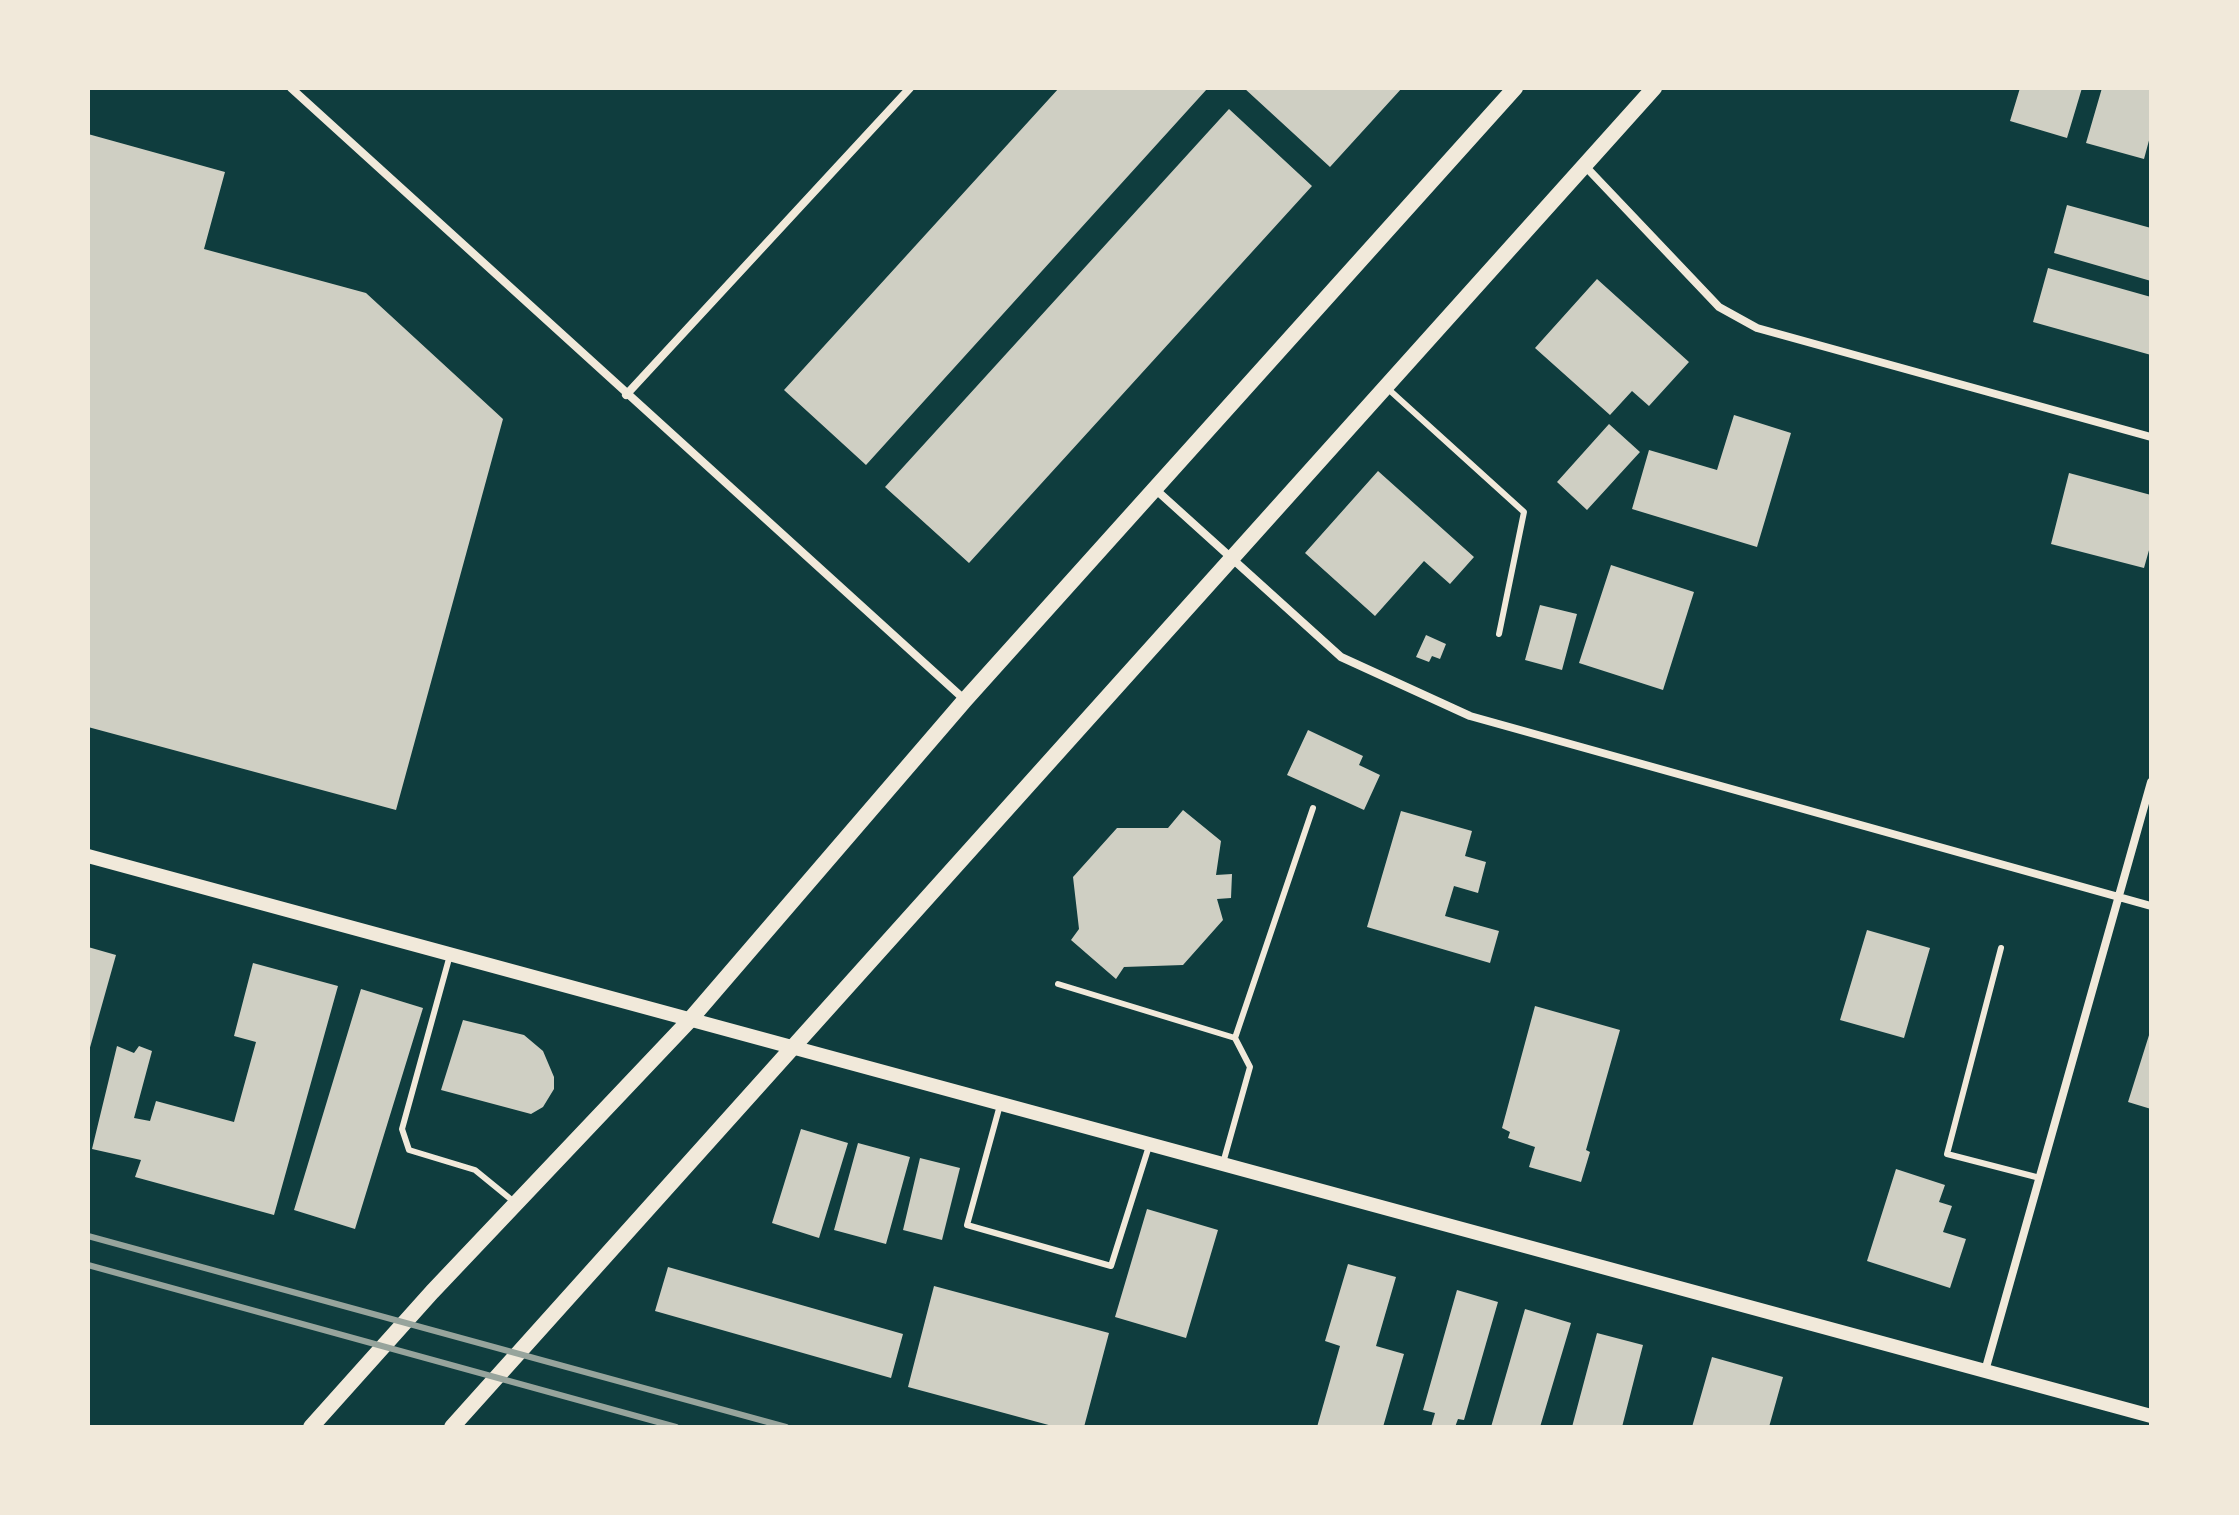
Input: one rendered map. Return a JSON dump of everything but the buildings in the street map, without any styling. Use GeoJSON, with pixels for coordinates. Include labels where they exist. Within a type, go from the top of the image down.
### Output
{"type":"FeatureCollection","features":[{"type":"Feature","properties":{"kind":"main road"},"geometry":{"type":"LineString","coordinates":[[311,1427],[688,1022],[965,700],[1515,88]]}},
{"type":"Feature","properties":{"kind":"main road"},"geometry":{"type":"LineString","coordinates":[[452,1427],[1654,88]]}},
{"type":"Feature","properties":{"kind":"street"},"geometry":{"type":"LineString","coordinates":[[291,88],[965,700]]}},
{"type":"Feature","properties":{"kind":"street"},"geometry":{"type":"LineString","coordinates":[[626,395],[910,88]]}},
{"type":"Feature","properties":{"kind":"street"},"geometry":{"type":"LineString","coordinates":[[1585,166],[1719,307],[1757,328],[2151,437]]}},
{"type":"Feature","properties":{"kind":"street"},"geometry":{"type":"LineString","coordinates":[[1155,488],[1341,657],[1470,716],[2151,906]]}},
{"type":"Feature","properties":{"kind":"street"},"geometry":{"type":"LineString","coordinates":[[1985,1371],[2151,782]]}},
{"type":"Feature","properties":{"kind":"street"},"geometry":{"type":"LineString","coordinates":[[88,856],[688,1022],[2151,1416]]}},
{"type":"Feature","properties":{"kind":"lane"},"geometry":{"type":"LineString","coordinates":[[1386,387],[1524,512],[1499,634]]}},
{"type":"Feature","properties":{"kind":"lane"},"geometry":{"type":"LineString","coordinates":[[1235,1038],[1313,808]]}},
{"type":"Feature","properties":{"kind":"lane"},"geometry":{"type":"LineString","coordinates":[[2001,948],[1947,1154],[2040,1178]]}},
{"type":"Feature","properties":{"kind":"lane"},"geometry":{"type":"LineString","coordinates":[[450,955],[402,1129],[409,1150],[475,1170],[516,1204]]}},
{"type":"Feature","properties":{"kind":"lane"},"geometry":{"type":"LineString","coordinates":[[1058,984],[1235,1038],[1250,1067],[1222,1165]]}},
{"type":"Feature","properties":{"kind":"lane"},"geometry":{"type":"LineString","coordinates":[[1000,1105],[967,1225],[1111,1266],[1149,1145]]}},
{"type":"Feature","properties":{"kind":"railway"},"geometry":{"type":"LineString","coordinates":[[88,1236],[786,1427]]}},
{"type":"Feature","properties":{"kind":"railway"},"geometry":{"type":"LineString","coordinates":[[88,1265],[676,1427]]}}]}
